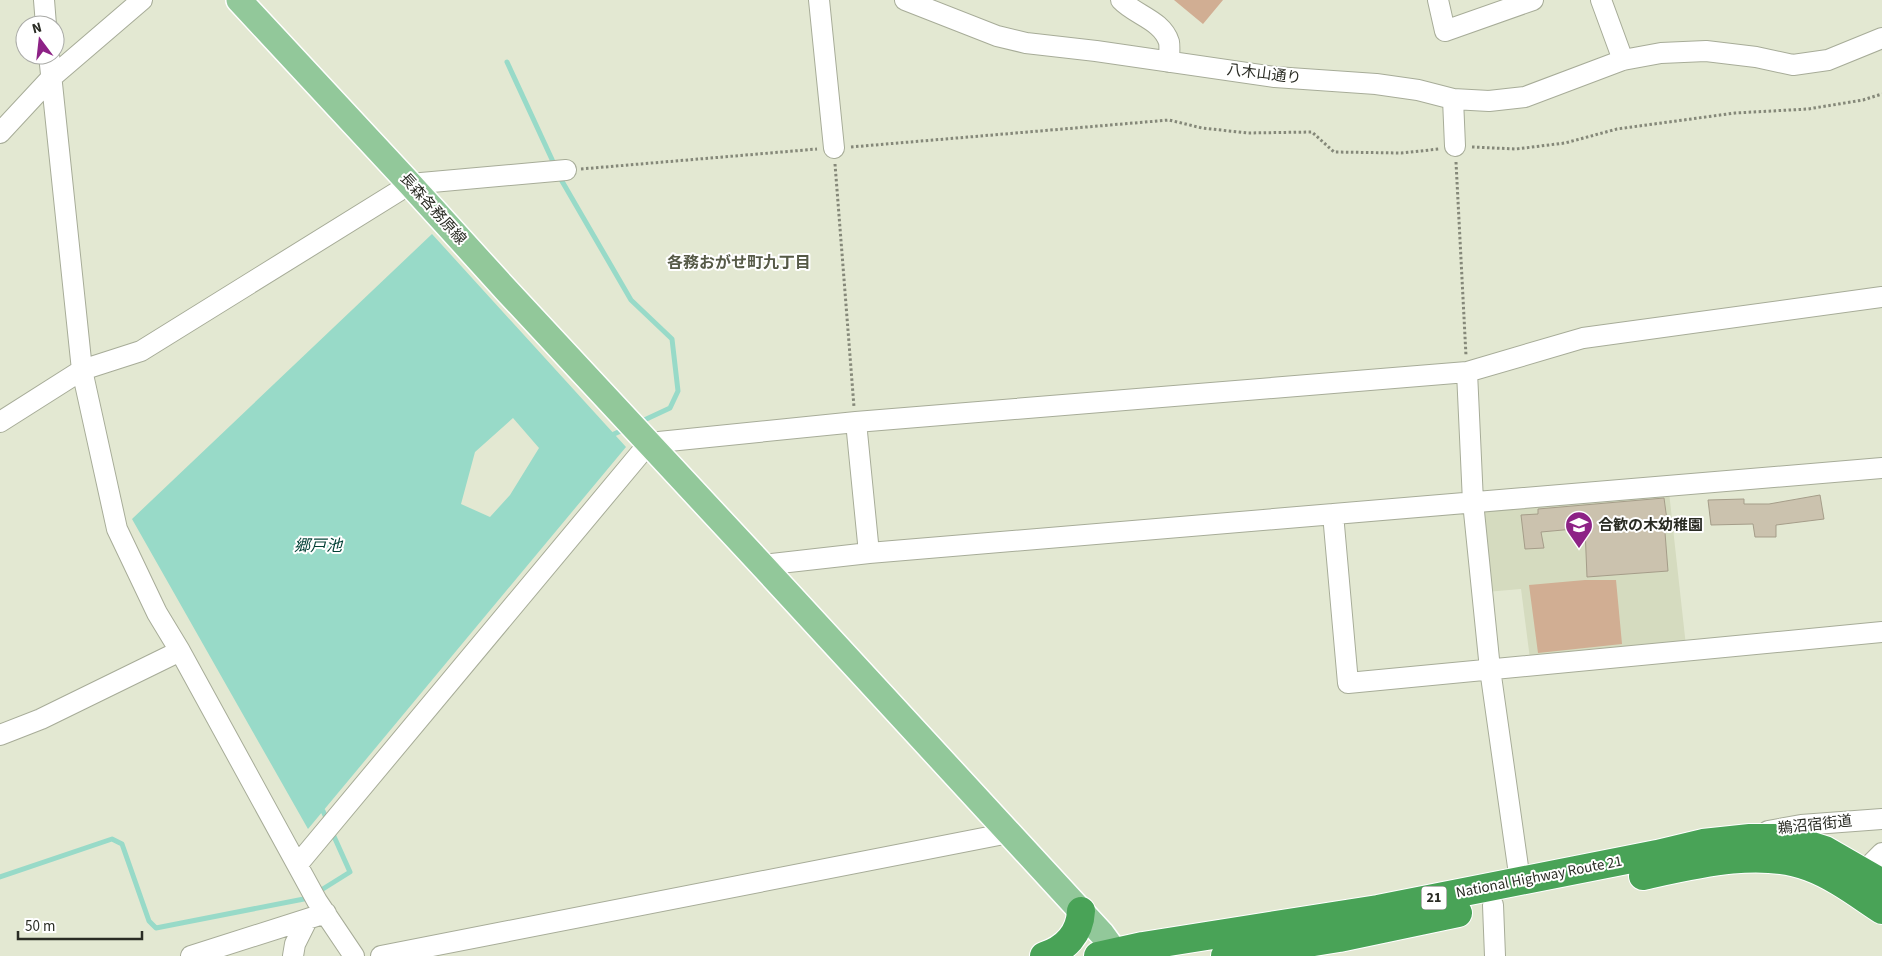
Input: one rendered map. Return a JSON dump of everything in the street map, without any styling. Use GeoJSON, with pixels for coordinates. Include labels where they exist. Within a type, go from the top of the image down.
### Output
{"type":"FeatureCollection","features":[{"type":"Feature","properties":{"kind":"highway","name":"National Highway Route 21"},"geometry":{"type":"LineString","coordinates":[[1111,955],[1143,946],[1378,910],[1703,843],[1750,838],[1787,838],[1876,869]]}},
{"type":"Feature","properties":{"kind":"highway","name":"National Highway Route 21"},"geometry":{"type":"LineString","coordinates":[[1225,956],[1339,938],[1677,869],[1737,860],[1768,859],[1809,867],[1823,873],[1882,910]]}},
{"type":"Feature","properties":{"kind":"highway"},"geometry":{"type":"LineString","coordinates":[[1044,956],[1054,953],[1070,942],[1080,921],[1081,911]]}},
{"type":"Feature","properties":{"kind":"main road","name":"長森各務原線"},"geometry":{"type":"LineString","coordinates":[[239,0],[1081,911],[1111,955]]}},
{"type":"Feature","properties":{"kind":"street"},"geometry":{"type":"LineString","coordinates":[[44,0],[45,15]]}},
{"type":"Feature","properties":{"kind":"street"},"geometry":{"type":"LineString","coordinates":[[0,134],[51,78],[142,0]]}},
{"type":"Feature","properties":{"kind":"street"},"geometry":{"type":"LineString","coordinates":[[820,0],[834,148]]}},
{"type":"Feature","properties":{"kind":"street","name":"八木山通り"},"geometry":{"type":"LineString","coordinates":[[905,0],[997,36],[1026,43],[1096,51],[1275,77],[1376,84],[1418,90],[1454,99],[1489,101],[1525,97],[1623,60],[1661,53],[1706,52],[1756,57],[1793,65],[1828,60],[1882,38]]}},
{"type":"Feature","properties":{"kind":"street"},"geometry":{"type":"LineString","coordinates":[[1121,0],[1128,7],[1160,27],[1169,42],[1169,62]]}},
{"type":"Feature","properties":{"kind":"street"},"geometry":{"type":"LineString","coordinates":[[1438,0],[1445,31],[1533,0]]}},
{"type":"Feature","properties":{"kind":"street"},"geometry":{"type":"LineString","coordinates":[[1601,0],[1623,60]]}},
{"type":"Feature","properties":{"kind":"street"},"geometry":{"type":"LineString","coordinates":[[50,65],[82,370],[117,529],[157,613],[322,907],[354,956]]}},
{"type":"Feature","properties":{"kind":"street"},"geometry":{"type":"LineString","coordinates":[[1454,99],[1455,146]]}},
{"type":"Feature","properties":{"kind":"street"},"geometry":{"type":"LineString","coordinates":[[0,422],[82,370],[141,351],[410,184],[558,171]]}},
{"type":"Feature","properties":{"kind":"street"},"geometry":{"type":"LineString","coordinates":[[302,872],[321,837],[638,431],[856,422],[1467,372],[1582,338],[1882,297]]}},
{"type":"Feature","properties":{"kind":"street"},"geometry":{"type":"LineString","coordinates":[[1467,372],[1473,502],[1490,668],[1520,881]]}},
{"type":"Feature","properties":{"kind":"street"},"geometry":{"type":"LineString","coordinates":[[856,422],[869,553]]}},
{"type":"Feature","properties":{"kind":"street"},"geometry":{"type":"LineString","coordinates":[[762,565],[869,553],[1882,468]]}},
{"type":"Feature","properties":{"kind":"street"},"geometry":{"type":"LineString","coordinates":[[1333,514],[1348,683],[1882,632]]}},
{"type":"Feature","properties":{"kind":"street"},"geometry":{"type":"LineString","coordinates":[[0,735],[41,719],[180,651]]}},
{"type":"Feature","properties":{"kind":"street","name":"鵜沼宿街道"},"geometry":{"type":"LineString","coordinates":[[1750,838],[1765,831],[1801,825],[1882,819]]}},
{"type":"Feature","properties":{"kind":"street"},"geometry":{"type":"LineString","coordinates":[[381,956],[1009,833]]}},
{"type":"Feature","properties":{"kind":"street"},"geometry":{"type":"LineString","coordinates":[[1823,873],[1876,869]]}},
{"type":"Feature","properties":{"kind":"street"},"geometry":{"type":"LineString","coordinates":[[1494,905],[1495,956]]}},
{"type":"Feature","properties":{"kind":"street"},"geometry":{"type":"LineString","coordinates":[[293,956],[295,944],[307,920],[322,907]]}},
{"type":"Feature","properties":{"kind":"street"},"geometry":{"type":"LineString","coordinates":[[191,956],[307,920]]}},
{"type":"Feature","properties":{"kind":"path"},"geometry":{"type":"LineString","coordinates":[[558,171],[1170,120],[1202,128],[1248,133],[1312,132],[1334,152],[1401,153],[1455,146],[1516,149],[1565,143],[1617,129],[1735,112],[1808,109],[1863,100],[1882,94]]}},
{"type":"Feature","properties":{"kind":"path"},"geometry":{"type":"LineString","coordinates":[[1455,146],[1467,372]]}},
{"type":"Feature","properties":{"kind":"path"},"geometry":{"type":"LineString","coordinates":[[834,148],[856,422]]}},
{"type":"Feature","properties":{"kind":"shaded area"},"geometry":{"type":"Polygon","coordinates":[[[1174,0],[1223,0],[1203,24],[1174,0]]]}},
{"type":"Feature","properties":{"kind":"shaded area","name":"合歓の木幼稚園"},"geometry":{"type":"Polygon","coordinates":[[[1669,492],[1686,646],[1530,659],[1521,589],[1486,592],[1478,510],[1669,492]]]}},
{"type":"Feature","properties":{"kind":"shaded area"},"geometry":{"type":"Polygon","coordinates":[[[1585,580],[1616,580],[1622,644],[1538,653],[1529,585],[1585,580]]]}},
{"type":"Feature","properties":{"kind":"water","name":"郷戸池"},"geometry":{"type":"Polygon","coordinates":[[[432,234],[626,447],[308,829],[132,519],[432,234]],[[513,418],[475,452],[461,504],[490,517],[510,495],[539,448],[513,418]]]}},
{"type":"Feature","properties":{"kind":"building"},"geometry":{"type":"Polygon","coordinates":[[[1820,495],[1824,519],[1776,525],[1776,537],[1755,537],[1753,524],[1711,525],[1708,500],[1744,499],[1744,504],[1769,504],[1820,495]]]}},
{"type":"Feature","properties":{"kind":"building"},"geometry":{"type":"Polygon","coordinates":[[[1664,498],[1667,520],[1664,520],[1668,571],[1587,577],[1585,528],[1541,532],[1544,548],[1525,549],[1521,515],[1538,514],[1538,509],[1664,498]]]}},
{"type":"Feature","properties":{"kind":"waterway"},"geometry":{"type":"LineString","coordinates":[[507,62],[555,166]]}},
{"type":"Feature","properties":{"kind":"waterway"},"geometry":{"type":"LineString","coordinates":[[559,176],[631,300],[672,339],[678,391],[670,408],[640,422]]}},
{"type":"Feature","properties":{"kind":"waterway"},"geometry":{"type":"LineString","coordinates":[[614,434],[625,429]]}},
{"type":"Feature","properties":{"kind":"waterway"},"geometry":{"type":"LineString","coordinates":[[323,811],[328,822]]}},
{"type":"Feature","properties":{"kind":"waterway"},"geometry":{"type":"LineString","coordinates":[[318,892],[350,872],[332,832]]}},
{"type":"Feature","properties":{"kind":"waterway"},"geometry":{"type":"LineString","coordinates":[[0,877],[112,839],[122,844],[149,921],[156,928],[309,898]]}},
{"type":"Feature","properties":{"kind":"place","name":"合歓の木幼稚園"},"geometry":{"type":"Point","coordinates":[1579,549]}},
{"type":"Feature","properties":{"kind":"district","name":"各務おがせ町九丁目"},"geometry":{"type":"Point","coordinates":[739,263]}}]}
